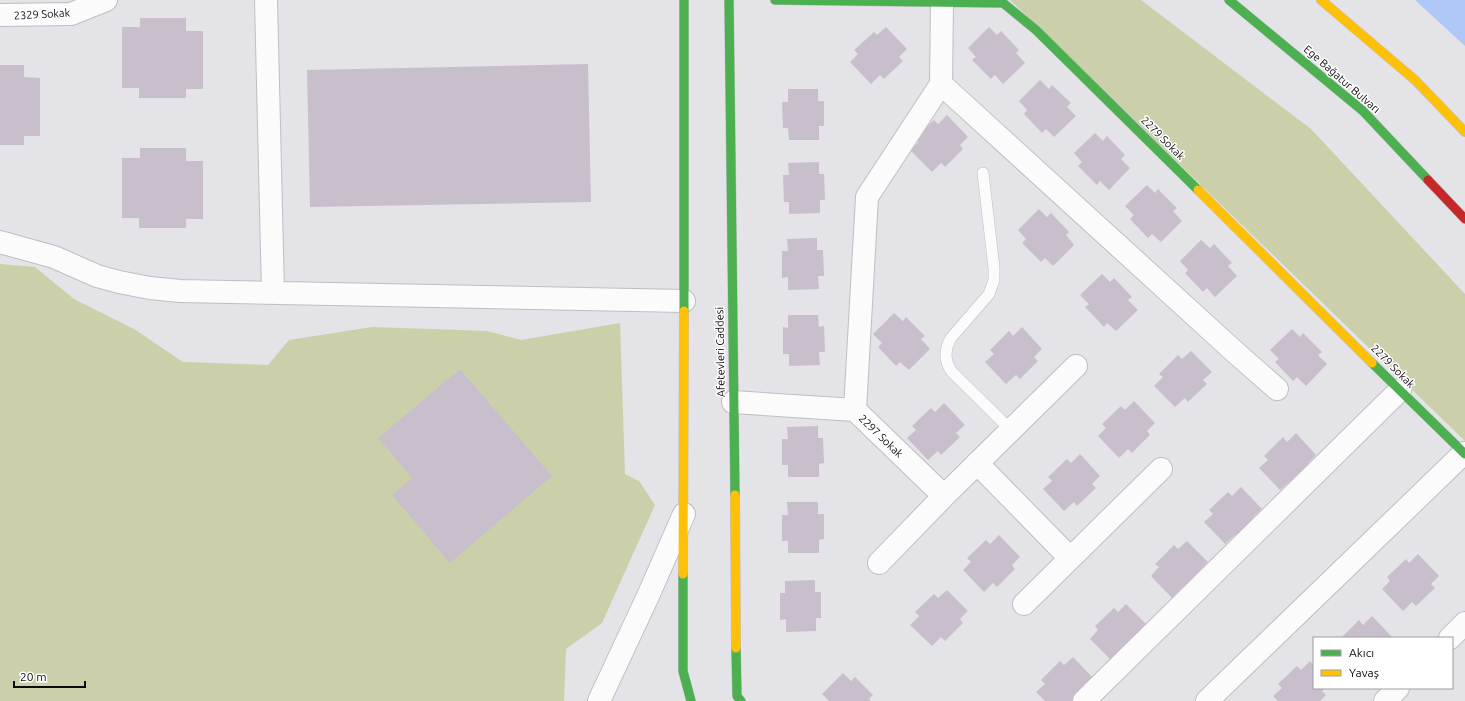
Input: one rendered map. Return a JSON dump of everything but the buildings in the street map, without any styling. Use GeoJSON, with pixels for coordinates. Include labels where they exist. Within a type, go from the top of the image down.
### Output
{"type":"FeatureCollection","features":[{"type":"Feature","properties":{"kind":"street","name":"2329 Sokak"},"geometry":{"type":"LineString","coordinates":[[0,15],[71,14],[106,0]]}},
{"type":"Feature","properties":{"kind":"street"},"geometry":{"type":"LineString","coordinates":[[266,0],[272,293]]}},
{"type":"Feature","properties":{"kind":"street"},"geometry":{"type":"LineString","coordinates":[[684,0],[683,671],[691,701]]}},
{"type":"Feature","properties":{"kind":"street","name":"Afetevleri Caddesi"},"geometry":{"type":"LineString","coordinates":[[728,0],[737,696],[741,701]]}},
{"type":"Feature","properties":{"kind":"street","name":"2279 Sokak"},"geometry":{"type":"LineString","coordinates":[[775,0],[1003,3],[1036,30],[1464,454]]}},
{"type":"Feature","properties":{"kind":"street","name":"Ege Bağatur Bulvarı"},"geometry":{"type":"LineString","coordinates":[[1229,0],[1363,111],[1465,219]]}},
{"type":"Feature","properties":{"kind":"street"},"geometry":{"type":"LineString","coordinates":[[1321,0],[1415,80],[1465,132]]}},
{"type":"Feature","properties":{"kind":"street"},"geometry":{"type":"LineString","coordinates":[[855,410],[867,197],[941,84],[942,3]]}},
{"type":"Feature","properties":{"kind":"street"},"geometry":{"type":"LineString","coordinates":[[941,84],[1236,353],[1278,389]]}},
{"type":"Feature","properties":{"kind":"street"},"geometry":{"type":"LineString","coordinates":[[0,242],[54,257],[97,276],[150,288],[180,291],[684,301]]}},
{"type":"Feature","properties":{"kind":"street"},"geometry":{"type":"LineString","coordinates":[[879,563],[977,463],[1076,366]]}},
{"type":"Feature","properties":{"kind":"street"},"geometry":{"type":"LineString","coordinates":[[1084,701],[1400,390]]}},
{"type":"Feature","properties":{"kind":"street","name":"2297 Sokak"},"geometry":{"type":"LineString","coordinates":[[733,402],[855,410],[944,496]]}},
{"type":"Feature","properties":{"kind":"street"},"geometry":{"type":"LineString","coordinates":[[1206,701],[1464,454]]}},
{"type":"Feature","properties":{"kind":"street"},"geometry":{"type":"LineString","coordinates":[[977,463],[1070,558]]}},
{"type":"Feature","properties":{"kind":"street"},"geometry":{"type":"LineString","coordinates":[[1024,604],[1161,469]]}},
{"type":"Feature","properties":{"kind":"street"},"geometry":{"type":"LineString","coordinates":[[599,701],[684,514]]}},
{"type":"Feature","properties":{"kind":"street"},"geometry":{"type":"LineString","coordinates":[[1451,637],[1465,623]]}},
{"type":"Feature","properties":{"kind":"street"},"geometry":{"type":"LineString","coordinates":[[1384,701],[1397,689]]}},
{"type":"Feature","properties":{"kind":"lane"},"geometry":{"type":"LineString","coordinates":[[983,172],[994,268],[994,280],[989,294],[951,338],[945,354],[946,361],[952,372],[1011,430]]}},
{"type":"Feature","properties":{"kind":"green space"},"geometry":{"type":"Polygon","coordinates":[[[1010,0],[1141,0],[1311,129],[1465,294],[1465,441],[1010,0]]]}},
{"type":"Feature","properties":{"kind":"green space"},"geometry":{"type":"Polygon","coordinates":[[[0,264],[35,267],[74,299],[134,329],[183,362],[268,365],[289,340],[372,327],[487,331],[521,340],[620,323],[625,474],[639,481],[655,505],[602,623],[566,649],[564,701],[0,701],[0,264]]]}},
{"type":"Feature","properties":{"kind":"water"},"geometry":{"type":"Polygon","coordinates":[[[1415,0],[1465,0],[1465,46],[1415,0]]]}},
{"type":"Feature","properties":{"kind":"traffic: fast"},"geometry":{"type":"LineString","coordinates":[[684,0],[684,311]]}},
{"type":"Feature","properties":{"kind":"traffic: fast"},"geometry":{"type":"LineString","coordinates":[[729,0],[735,495]]}},
{"type":"Feature","properties":{"kind":"traffic: fast"},"geometry":{"type":"LineString","coordinates":[[775,0],[1003,3],[1036,30],[1198,190]]}},
{"type":"Feature","properties":{"kind":"traffic: fast"},"geometry":{"type":"LineString","coordinates":[[1229,0],[1363,111],[1428,180]]}},
{"type":"Feature","properties":{"kind":"traffic: fast"},"geometry":{"type":"LineString","coordinates":[[1372,363],[1465,454]]}},
{"type":"Feature","properties":{"kind":"traffic: fast"},"geometry":{"type":"LineString","coordinates":[[683,574],[683,671],[691,701]]}},
{"type":"Feature","properties":{"kind":"traffic: fast"},"geometry":{"type":"LineString","coordinates":[[736,648],[737,696],[741,701]]}},
{"type":"Feature","properties":{"kind":"traffic: slow"},"geometry":{"type":"LineString","coordinates":[[1321,0],[1415,80],[1465,132]]}},
{"type":"Feature","properties":{"kind":"traffic: slow"},"geometry":{"type":"LineString","coordinates":[[1198,190],[1372,363]]}},
{"type":"Feature","properties":{"kind":"traffic: slow"},"geometry":{"type":"LineString","coordinates":[[683,574],[684,311]]}},
{"type":"Feature","properties":{"kind":"traffic: slow"},"geometry":{"type":"LineString","coordinates":[[735,495],[736,648]]}},
{"type":"Feature","properties":{"kind":"traffic: jam"},"geometry":{"type":"LineString","coordinates":[[1428,180],[1465,219]]}}]}
